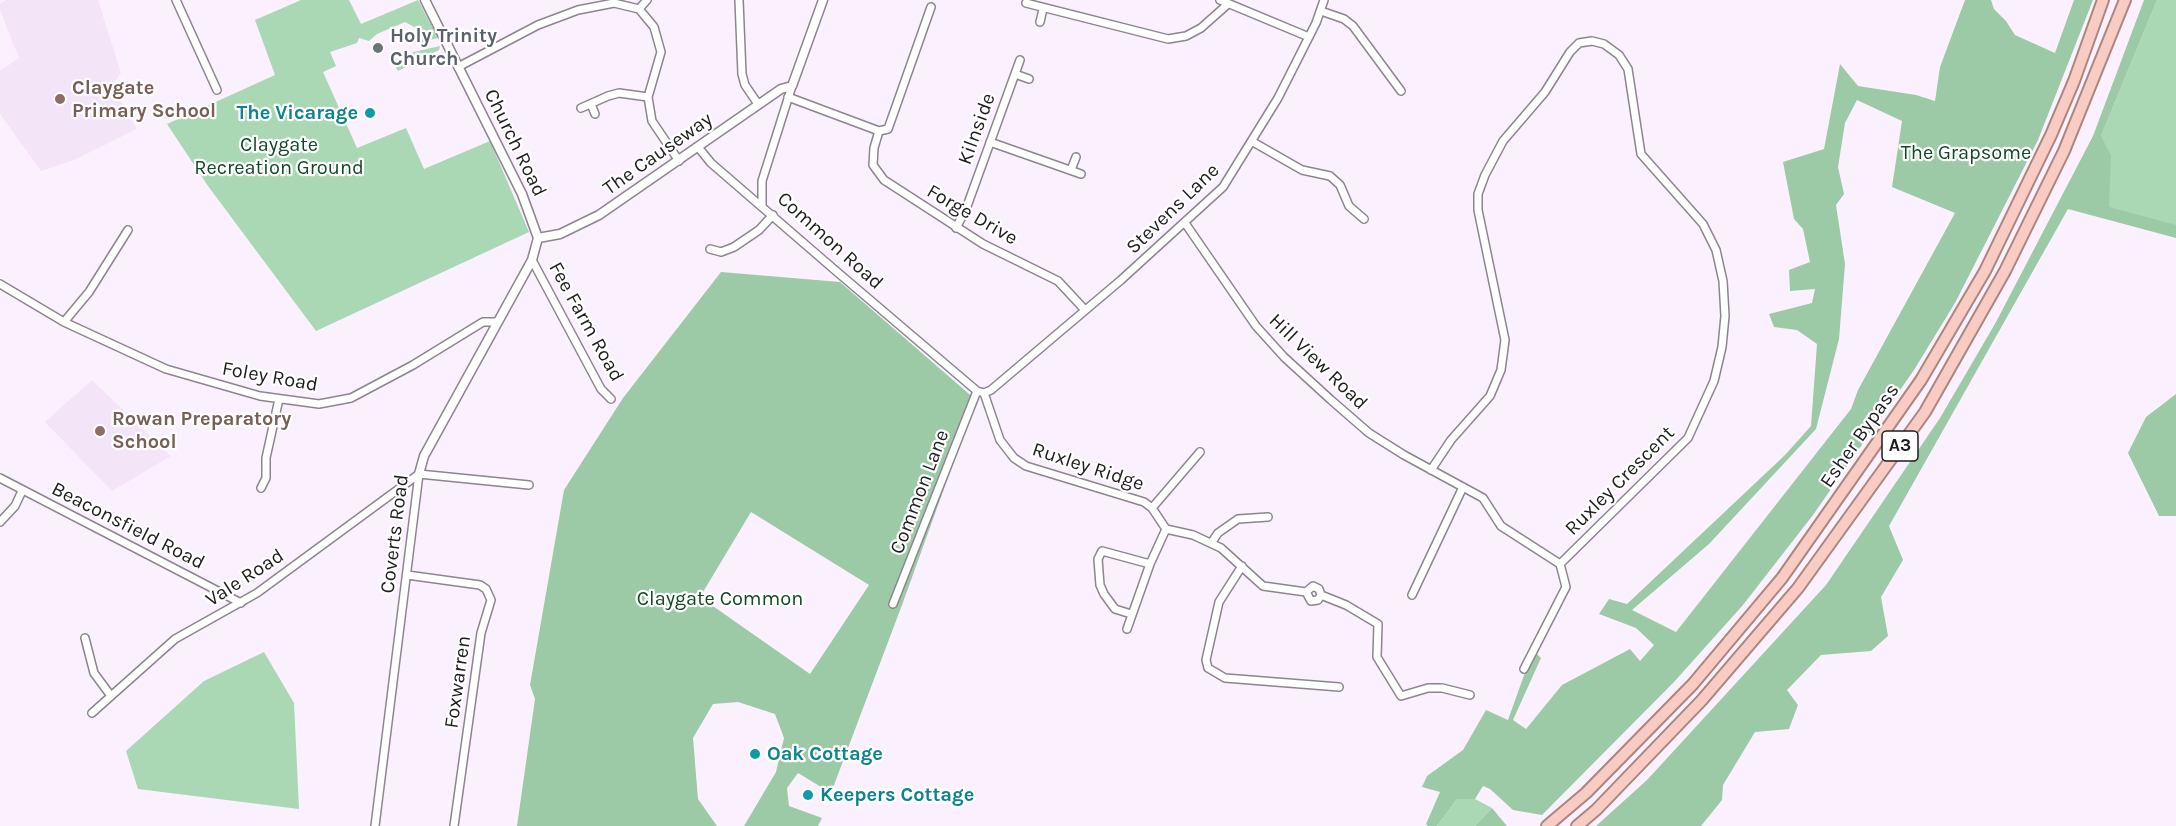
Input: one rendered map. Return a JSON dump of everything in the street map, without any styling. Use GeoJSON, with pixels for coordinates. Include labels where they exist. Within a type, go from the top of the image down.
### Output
{"type":"FeatureCollection","features":[{"type":"Feature","properties":{"kind":"highway","name":"Esher Bypass"},"geometry":{"type":"LineString","coordinates":[[1547,826],[1586,794],[1693,684],[1782,578],[1921,380],[1984,271],[2050,135],[2074,81],[2103,0]]}},
{"type":"Feature","properties":{"kind":"highway","name":"Esher Bypass"},"geometry":{"type":"LineString","coordinates":[[1577,826],[1596,810],[1702,700],[1798,588],[1925,412],[2005,271],[2059,161],[2125,0]]}},
{"type":"Feature","properties":{"kind":"street"},"geometry":{"type":"LineString","coordinates":[[176,0],[217,90]]}},
{"type":"Feature","properties":{"kind":"street","name":"Church Road"},"geometry":{"type":"LineString","coordinates":[[424,0],[522,194],[538,238]]}},
{"type":"Feature","properties":{"kind":"street"},"geometry":{"type":"LineString","coordinates":[[639,9],[647,0]]}},
{"type":"Feature","properties":{"kind":"street"},"geometry":{"type":"LineString","coordinates":[[739,0],[742,74],[745,85],[758,104]]}},
{"type":"Feature","properties":{"kind":"street","name":"Common Road"},"geometry":{"type":"LineString","coordinates":[[823,0],[788,97],[762,181],[762,206],[980,392]]}},
{"type":"Feature","properties":{"kind":"street"},"geometry":{"type":"LineString","coordinates":[[1220,0],[1309,37]]}},
{"type":"Feature","properties":{"kind":"street","name":"Stevens Lane"},"geometry":{"type":"LineString","coordinates":[[980,392],[992,390],[1185,224],[1223,187],[1253,142],[1309,37],[1324,0]]}},
{"type":"Feature","properties":{"kind":"street"},"geometry":{"type":"LineString","coordinates":[[458,67],[538,25],[578,10],[614,3],[639,9],[654,27],[660,46],[660,61],[648,97],[652,122],[679,160]]}},
{"type":"Feature","properties":{"kind":"street"},"geometry":{"type":"LineString","coordinates":[[1026,3],[1168,39],[1186,36],[1201,28],[1228,4]]}},
{"type":"Feature","properties":{"kind":"street"},"geometry":{"type":"LineString","coordinates":[[788,97],[879,131],[888,129],[931,7]]}},
{"type":"Feature","properties":{"kind":"street"},"geometry":{"type":"LineString","coordinates":[[1040,22],[1043,9]]}},
{"type":"Feature","properties":{"kind":"street"},"geometry":{"type":"LineString","coordinates":[[1321,11],[1344,19],[1353,26],[1401,91]]}},
{"type":"Feature","properties":{"kind":"street","name":"Ruxley Crescent"},"geometry":{"type":"LineString","coordinates":[[1431,470],[1451,440],[1490,396],[1501,370],[1505,340],[1478,210],[1478,194],[1485,175],[1503,141],[1545,92],[1570,52],[1579,43],[1592,41],[1604,44],[1619,55],[1628,69],[1641,154],[1703,224],[1716,250],[1723,280],[1722,347],[1714,381],[1688,438],[1560,564]]}},
{"type":"Feature","properties":{"kind":"street","name":"Kilnside"},"geometry":{"type":"LineString","coordinates":[[956,228],[1020,60]]}},
{"type":"Feature","properties":{"kind":"street","name":"Kilnside"},"geometry":{"type":"LineString","coordinates":[[1015,74],[1029,79]]}},
{"type":"Feature","properties":{"kind":"street","name":"The Causeway"},"geometry":{"type":"LineString","coordinates":[[538,238],[579,226],[758,104],[781,89],[792,86]]}},
{"type":"Feature","properties":{"kind":"street"},"geometry":{"type":"LineString","coordinates":[[581,108],[619,93],[648,97]]}},
{"type":"Feature","properties":{"kind":"street"},"geometry":{"type":"LineString","coordinates":[[591,104],[595,114]]}},
{"type":"Feature","properties":{"kind":"street","name":"Forge Drive"},"geometry":{"type":"LineString","coordinates":[[879,131],[873,156],[877,172],[893,187],[956,228],[1058,281],[1085,310]]}},
{"type":"Feature","properties":{"kind":"street"},"geometry":{"type":"LineString","coordinates":[[990,142],[1080,174]]}},
{"type":"Feature","properties":{"kind":"street"},"geometry":{"type":"LineString","coordinates":[[1253,142],[1302,170],[1330,176],[1340,185],[1349,206],[1364,219]]}},
{"type":"Feature","properties":{"kind":"street"},"geometry":{"type":"LineString","coordinates":[[698,147],[711,163],[762,206]]}},
{"type":"Feature","properties":{"kind":"street"},"geometry":{"type":"LineString","coordinates":[[1071,170],[1076,157]]}},
{"type":"Feature","properties":{"kind":"street"},"geometry":{"type":"LineString","coordinates":[[710,249],[721,252],[734,247],[759,230],[773,215]]}},
{"type":"Feature","properties":{"kind":"street","name":"Hill View Road"},"geometry":{"type":"LineString","coordinates":[[1185,224],[1256,326],[1284,357],[1369,433],[1431,470]]}},
{"type":"Feature","properties":{"kind":"street"},"geometry":{"type":"LineString","coordinates":[[64,322],[89,292],[128,230]]}},
{"type":"Feature","properties":{"kind":"street","name":"Coverts Road"},"geometry":{"type":"LineString","coordinates":[[375,826],[419,474],[424,456],[532,260],[538,238]]}},
{"type":"Feature","properties":{"kind":"street","name":"Fee Farm Road"},"geometry":{"type":"LineString","coordinates":[[532,260],[601,389],[612,399]]}},
{"type":"Feature","properties":{"kind":"street","name":"Foley Road"},"geometry":{"type":"LineString","coordinates":[[0,284],[64,322],[166,369],[216,385],[279,399],[320,404],[351,398],[413,365],[483,321],[498,322]]}},
{"type":"Feature","properties":{"kind":"street","name":"Ruxley Ridge"},"geometry":{"type":"LineString","coordinates":[[980,392],[1000,440],[1014,458],[1042,474],[1144,502],[1152,508],[1166,529]]}},
{"type":"Feature","properties":{"kind":"street","name":"Common Lane"},"geometry":{"type":"LineString","coordinates":[[893,604],[980,392]]}},
{"type":"Feature","properties":{"kind":"street"},"geometry":{"type":"LineString","coordinates":[[261,488],[266,478],[266,458],[279,399]]}},
{"type":"Feature","properties":{"kind":"street","name":"Ruxley Ridge"},"geometry":{"type":"LineString","coordinates":[[1152,508],[1200,452]]}},
{"type":"Feature","properties":{"kind":"street"},"geometry":{"type":"LineString","coordinates":[[1431,470],[1483,498],[1501,526],[1560,564],[1566,587],[1524,669]]}},
{"type":"Feature","properties":{"kind":"street"},"geometry":{"type":"LineString","coordinates":[[419,474],[530,485]]}},
{"type":"Feature","properties":{"kind":"street","name":"Vale Road"},"geometry":{"type":"LineString","coordinates":[[92,713],[176,639],[241,603],[419,474]]}},
{"type":"Feature","properties":{"kind":"street","name":"Beaconsfield Road"},"geometry":{"type":"LineString","coordinates":[[0,478],[241,603]]}},
{"type":"Feature","properties":{"kind":"street"},"geometry":{"type":"LineString","coordinates":[[1412,595],[1462,487]]}},
{"type":"Feature","properties":{"kind":"street"},"geometry":{"type":"LineString","coordinates":[[0,522],[15,506],[22,491]]}},
{"type":"Feature","properties":{"kind":"street"},"geometry":{"type":"LineString","coordinates":[[1212,542],[1218,533],[1238,519],[1268,517]]}},
{"type":"Feature","properties":{"kind":"street"},"geometry":{"type":"LineString","coordinates":[[1127,629],[1150,564],[1166,529],[1212,542],[1263,586],[1306,592],[1313,586],[1319,589],[1321,595],[1346,605],[1377,624],[1377,657],[1401,696],[1428,688],[1442,688],[1470,695]]}},
{"type":"Feature","properties":{"kind":"street"},"geometry":{"type":"LineString","coordinates":[[1131,614],[1115,609],[1104,594],[1100,585],[1098,559],[1102,551],[1150,564]]}},
{"type":"Feature","properties":{"kind":"street"},"geometry":{"type":"LineString","coordinates":[[1242,566],[1219,602],[1206,660],[1208,668],[1225,678],[1340,687]]}},
{"type":"Feature","properties":{"kind":"street","name":"Foxwarren"},"geometry":{"type":"LineString","coordinates":[[407,575],[480,585],[486,589],[491,600],[481,633],[454,826]]}},
{"type":"Feature","properties":{"kind":"street"},"geometry":{"type":"LineString","coordinates":[[84,638],[94,673],[111,696]]}},
{"type":"Feature","properties":{"kind":"shaded area","name":"Claygate Primary School"},"geometry":{"type":"Polygon","coordinates":[[[6,0],[98,0],[121,73],[112,85],[137,129],[74,160],[41,171],[0,114],[0,71],[19,58],[0,10],[0,4],[6,0]]]}},
{"type":"Feature","properties":{"kind":"shaded area","name":"Rowan Preparatory School"},"geometry":{"type":"Polygon","coordinates":[[[92,380],[171,456],[112,491],[45,422],[92,380]]]}},
{"type":"Feature","properties":{"kind":"green space","name":"Claygate Recreation Ground"},"geometry":{"type":"Polygon","coordinates":[[[301,0],[349,0],[361,24],[418,0],[438,38],[422,42],[414,34],[416,28],[405,22],[377,34],[369,41],[359,38],[357,43],[330,52],[336,66],[323,72],[357,148],[406,128],[424,169],[490,141],[529,232],[316,331],[208,186],[167,124],[275,75],[255,20],[301,0]]]}},
{"type":"Feature","properties":{"kind":"green space","name":"The Grapsome"},"geometry":{"type":"Polygon","coordinates":[[[1965,0],[1991,0],[1994,9],[2015,35],[2055,53],[2074,0],[2093,0],[2038,140],[1955,303],[1914,370],[1813,515],[1743,605],[1674,682],[1542,815],[1513,810],[1490,789],[1483,786],[1475,799],[1457,799],[1437,826],[1428,826],[1426,824],[1440,792],[1422,787],[1427,776],[1463,750],[1486,710],[1508,720],[1533,650],[1541,658],[1513,720],[1526,729],[1562,685],[1630,649],[1640,661],[1654,645],[1636,628],[1599,614],[1609,599],[1627,604],[1785,455],[1811,426],[1817,344],[1797,330],[1774,327],[1769,314],[1812,303],[1815,289],[1790,291],[1789,270],[1810,262],[1803,229],[1794,219],[1783,162],[1824,149],[1840,64],[1858,86],[1916,95],[1935,101],[1940,67],[1965,0]],[[1857,100],[1845,123],[1838,167],[1844,194],[1836,205],[1845,264],[1839,339],[1816,429],[1709,544],[1632,610],[1676,632],[1851,409],[1858,390],[1955,213],[1892,187],[1902,121],[1857,100]]]}},
{"type":"Feature","properties":{"kind":"green space"},"geometry":{"type":"Polygon","coordinates":[[[2144,0],[2157,0],[2101,136],[2111,156],[2109,207],[2176,225],[2176,238],[2068,209],[1889,526],[1903,560],[1881,597],[1888,636],[1871,651],[1821,655],[1787,690],[1798,705],[1789,729],[1755,732],[1723,785],[1722,800],[1701,826],[1596,826],[1647,780],[1826,585],[1940,418],[1996,322],[2093,136],[2144,0]]]}},
{"type":"Feature","properties":{"kind":"green space"},"geometry":{"type":"Polygon","coordinates":[[[2157,0],[2176,0],[2176,226],[2109,208],[2101,136],[2157,0]]]}},
{"type":"Feature","properties":{"kind":"green space"},"geometry":{"type":"Polygon","coordinates":[[[440,46],[439,50],[398,71],[395,66],[397,59],[440,46]]]}},
{"type":"Feature","properties":{"kind":"green space","name":"Claygate Common"},"geometry":{"type":"Polygon","coordinates":[[[721,272],[840,282],[976,400],[831,793],[798,773],[787,788],[789,806],[822,818],[818,826],[744,826],[776,772],[784,738],[775,714],[738,702],[713,704],[693,738],[698,799],[717,826],[517,826],[535,699],[530,685],[564,490],[623,398],[721,272]],[[751,512],[700,597],[810,674],[869,585],[751,512]]]}},
{"type":"Feature","properties":{"kind":"green space"},"geometry":{"type":"Polygon","coordinates":[[[2176,394],[2176,516],[2159,516],[2128,453],[2146,417],[2176,394]]]}},
{"type":"Feature","properties":{"kind":"green space"},"geometry":{"type":"Polygon","coordinates":[[[264,652],[294,703],[299,809],[138,789],[126,751],[204,681],[264,652]]]}},
{"type":"Feature","properties":{"kind":"green space"},"geometry":{"type":"Polygon","coordinates":[[[1457,799],[1475,799],[1492,808],[1475,826],[1437,826],[1457,799]]]}},
{"type":"Feature","properties":{"kind":"green space"},"geometry":{"type":"Polygon","coordinates":[[[1492,808],[1507,826],[1475,826],[1492,808]]]}},
{"type":"Feature","properties":{"kind":"place","name":"Holy Trinity Church"},"geometry":{"type":"Point","coordinates":[378,48]}},
{"type":"Feature","properties":{"kind":"place","name":"Claygate Primary School"},"geometry":{"type":"Point","coordinates":[60,99]}},
{"type":"Feature","properties":{"kind":"place","name":"The Vicarage"},"geometry":{"type":"Point","coordinates":[370,113]}},
{"type":"Feature","properties":{"kind":"place","name":"Rowan Preparatory School"},"geometry":{"type":"Point","coordinates":[100,431]}},
{"type":"Feature","properties":{"kind":"place","name":"Oak Cottage"},"geometry":{"type":"Point","coordinates":[755,754]}},
{"type":"Feature","properties":{"kind":"place","name":"Keepers Cottage"},"geometry":{"type":"Point","coordinates":[808,795]}}]}
